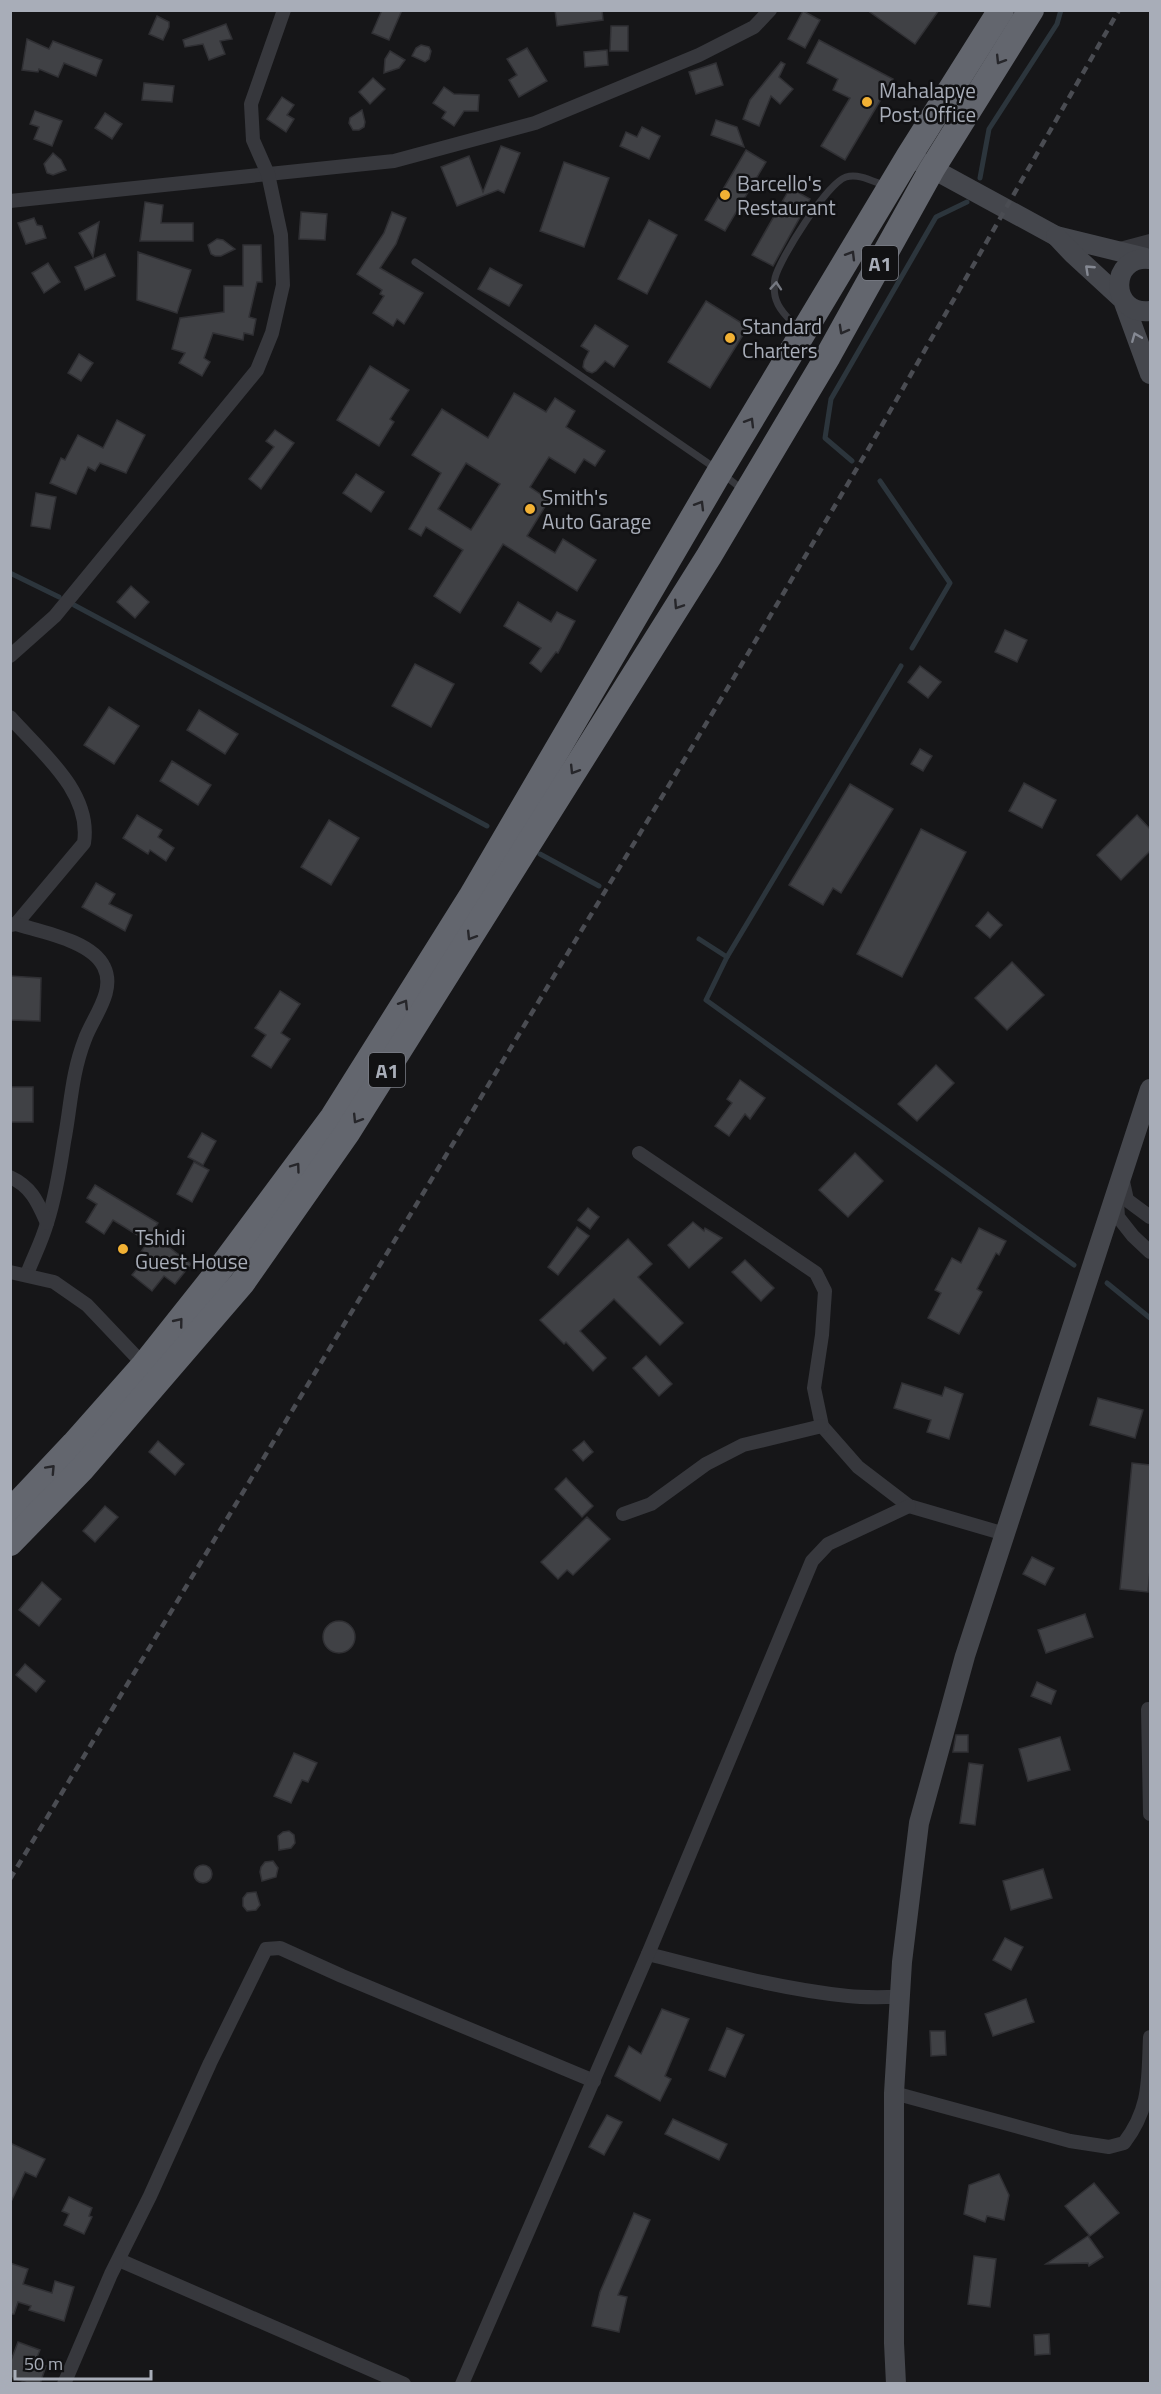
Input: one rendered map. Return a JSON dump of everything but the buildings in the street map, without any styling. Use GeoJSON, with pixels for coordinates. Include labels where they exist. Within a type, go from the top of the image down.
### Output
{"type":"FeatureCollection","features":[{"type":"Feature","properties":{"kind":"highway","name":"A1"},"geometry":{"type":"LineString","coordinates":[[10,1543],[81,1470],[242,1283],[347,1133],[710,556],[747,493],[891,188],[1001,10]]}},
{"type":"Feature","properties":{"kind":"highway","name":"A1"},"geometry":{"type":"LineString","coordinates":[[10,1512],[75,1444],[144,1365],[214,1277],[333,1117],[465,906],[720,471],[816,345],[932,169],[1030,10]]}},
{"type":"Feature","properties":{"kind":"street"},"geometry":{"type":"LineString","coordinates":[[10,656],[55,616],[257,370],[272,333],[283,285],[281,235],[268,174],[253,140],[251,104],[284,10]]}},
{"type":"Feature","properties":{"kind":"street"},"geometry":{"type":"LineString","coordinates":[[10,201],[394,160],[535,123],[699,55],[754,27],[770,10]]}},
{"type":"Feature","properties":{"kind":"street"},"geometry":{"type":"LineString","coordinates":[[909,156],[1056,236],[1150,259]]}},
{"type":"Feature","properties":{"kind":"street"},"geometry":{"type":"LineString","coordinates":[[1056,236],[1123,300],[1136,310],[1150,311]]}},
{"type":"Feature","properties":{"kind":"street"},"geometry":{"type":"LineString","coordinates":[[1118,250],[1150,241]]}},
{"type":"Feature","properties":{"kind":"street"},"geometry":{"type":"LineString","coordinates":[[1150,259],[1132,262],[1122,272],[1119,286],[1150,374]]}},
{"type":"Feature","properties":{"kind":"street"},"geometry":{"type":"LineString","coordinates":[[10,717],[69,784],[83,812],[86,827],[84,843],[13,924],[86,948],[99,957],[106,969],[109,983],[75,1064],[64,1142],[47,1223],[27,1274]]}},
{"type":"Feature","properties":{"kind":"street"},"geometry":{"type":"LineString","coordinates":[[896,2384],[894,2093],[902,1962],[919,1823],[965,1656],[1150,1089]]}},
{"type":"Feature","properties":{"kind":"street"},"geometry":{"type":"LineString","coordinates":[[639,1153],[816,1273],[825,1291],[822,1335],[814,1388],[822,1426],[858,1467],[909,1506],[1005,1534]]}},
{"type":"Feature","properties":{"kind":"street"},"geometry":{"type":"LineString","coordinates":[[10,1177],[22,1182],[34,1194],[47,1223]]}},
{"type":"Feature","properties":{"kind":"street"},"geometry":{"type":"LineString","coordinates":[[1119,1185],[1127,1200],[1150,1216]]}},
{"type":"Feature","properties":{"kind":"street"},"geometry":{"type":"LineString","coordinates":[[1119,1185],[1118,1217],[1132,1236],[1150,1252]]}},
{"type":"Feature","properties":{"kind":"street"},"geometry":{"type":"LineString","coordinates":[[10,1272],[27,1274],[54,1282],[87,1305],[144,1365]]}},
{"type":"Feature","properties":{"kind":"street"},"geometry":{"type":"LineString","coordinates":[[622,1514],[651,1504],[706,1464],[743,1445],[822,1426]]}},
{"type":"Feature","properties":{"kind":"street"},"geometry":{"type":"LineString","coordinates":[[462,2384],[594,2081],[812,1561],[828,1544],[909,1506]]}},
{"type":"Feature","properties":{"kind":"street"},"geometry":{"type":"LineString","coordinates":[[1148,1709],[1150,1814]]}},
{"type":"Feature","properties":{"kind":"street"},"geometry":{"type":"LineString","coordinates":[[64,2384],[118,2260],[266,1949],[280,1948],[352,1981],[594,2081]]}},
{"type":"Feature","properties":{"kind":"street"},"geometry":{"type":"LineString","coordinates":[[648,1954],[752,1980],[814,1991],[850,1996],[900,1997]]}},
{"type":"Feature","properties":{"kind":"street"},"geometry":{"type":"LineString","coordinates":[[894,2093],[1070,2141],[1108,2147],[1124,2143],[1142,2115],[1147,2094],[1150,2037]]}},
{"type":"Feature","properties":{"kind":"street"},"geometry":{"type":"LineString","coordinates":[[118,2260],[404,2384]]}},
{"type":"Feature","properties":{"kind":"lane"},"geometry":{"type":"LineString","coordinates":[[816,345],[783,313],[775,296],[775,279],[783,258],[827,191],[845,177],[863,177],[891,188]]}},
{"type":"Feature","properties":{"kind":"lane"},"geometry":{"type":"LineString","coordinates":[[415,262],[720,471],[747,493]]}},
{"type":"Feature","properties":{"kind":"waterway"},"geometry":{"type":"LineString","coordinates":[[980,178],[989,129],[1057,24],[1061,10]]}},
{"type":"Feature","properties":{"kind":"waterway"},"geometry":{"type":"LineString","coordinates":[[852,461],[825,438],[831,399],[936,217],[967,202]]}},
{"type":"Feature","properties":{"kind":"waterway"},"geometry":{"type":"LineString","coordinates":[[880,481],[950,583],[912,648]]}},
{"type":"Feature","properties":{"kind":"waterway"},"geometry":{"type":"LineString","coordinates":[[10,573],[59,597]]}},
{"type":"Feature","properties":{"kind":"waterway"},"geometry":{"type":"LineString","coordinates":[[74,605],[487,826]]}},
{"type":"Feature","properties":{"kind":"waterway"},"geometry":{"type":"LineString","coordinates":[[901,666],[727,957],[706,1000],[1074,1265]]}},
{"type":"Feature","properties":{"kind":"waterway"},"geometry":{"type":"LineString","coordinates":[[540,854],[599,886]]}},
{"type":"Feature","properties":{"kind":"waterway"},"geometry":{"type":"LineString","coordinates":[[699,939],[727,957]]}},
{"type":"Feature","properties":{"kind":"waterway"},"geometry":{"type":"LineString","coordinates":[[1107,1283],[1150,1318]]}},
{"type":"Feature","properties":{"kind":"railway"},"geometry":{"type":"LineString","coordinates":[[10,1879],[736,674],[873,441],[1119,10]]}},
{"type":"Feature","properties":{"kind":"place","name":"Mahalapye Post Office"},"geometry":{"type":"Point","coordinates":[867,102]}},
{"type":"Feature","properties":{"kind":"place","name":"Barcello's Restaurant"},"geometry":{"type":"Point","coordinates":[725,195]}},
{"type":"Feature","properties":{"kind":"place","name":"Standard Charters"},"geometry":{"type":"Point","coordinates":[730,338]}},
{"type":"Feature","properties":{"kind":"place","name":"Smith's Auto Garage"},"geometry":{"type":"Point","coordinates":[530,509]}},
{"type":"Feature","properties":{"kind":"place","name":"Tshidi Guest House"},"geometry":{"type":"Point","coordinates":[123,1249]}}]}
